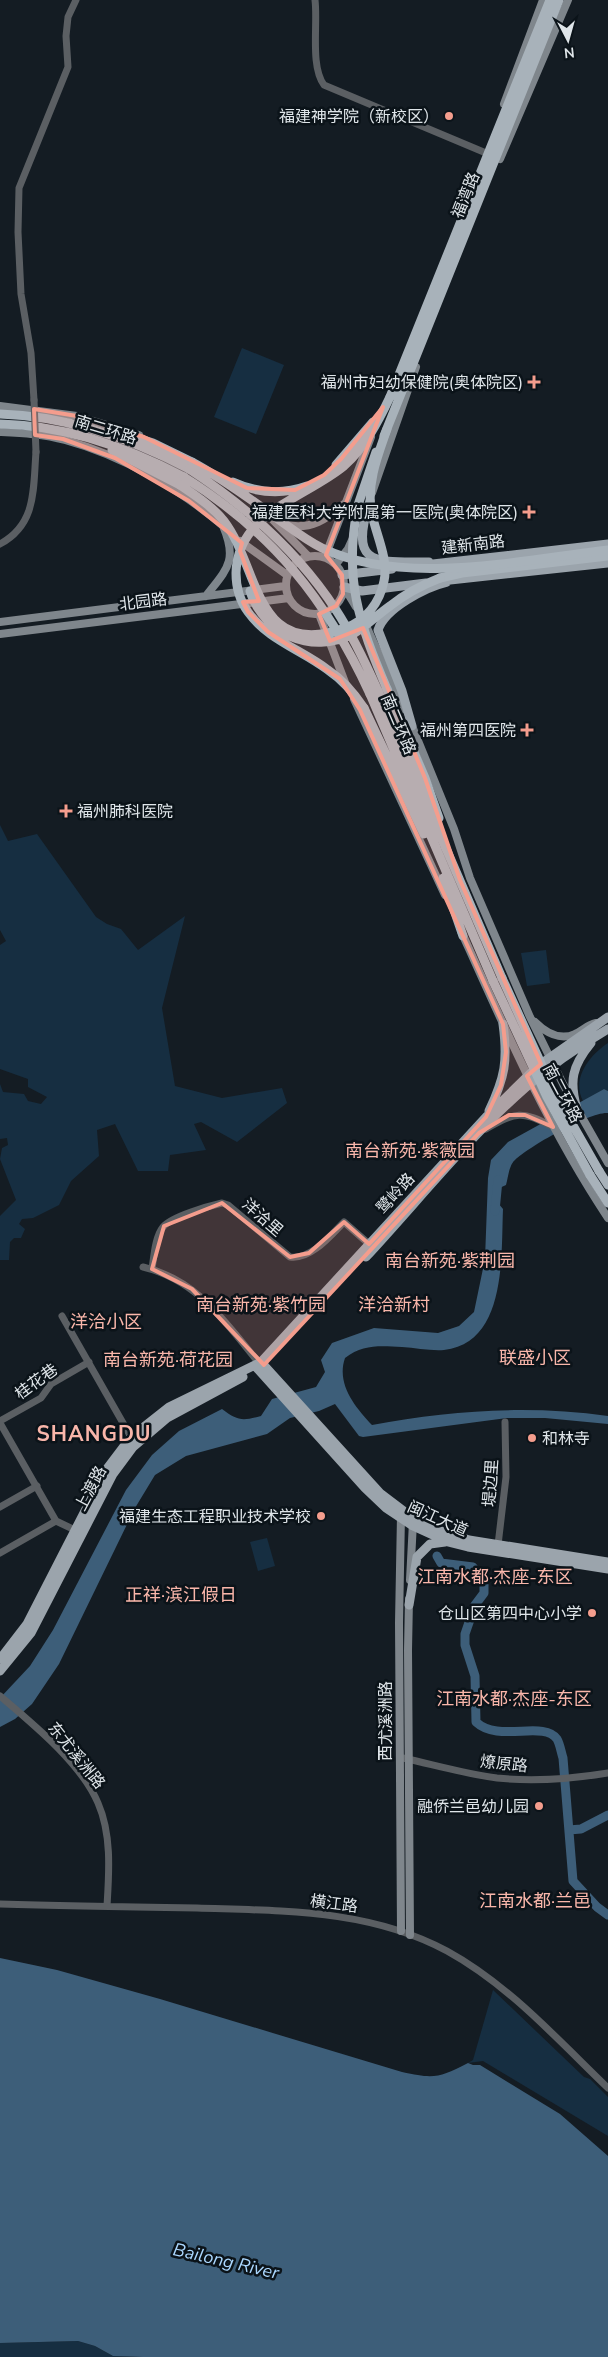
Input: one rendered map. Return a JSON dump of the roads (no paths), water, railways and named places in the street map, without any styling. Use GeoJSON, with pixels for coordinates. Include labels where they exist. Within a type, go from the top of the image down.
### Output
{"type":"FeatureCollection","features":[{"type":"Feature","properties":{"kind":"highway","name":"福湾路"},"geometry":{"type":"LineString","coordinates":[[394,399],[550,0]]}},
{"type":"Feature","properties":{"kind":"highway","name":"福湾路"},"geometry":{"type":"LineString","coordinates":[[394,399],[559,0]]}},
{"type":"Feature","properties":{"kind":"highway"},"geometry":{"type":"LineString","coordinates":[[186,473],[224,522],[236,542],[256,591],[269,613],[290,630],[320,634],[346,628],[363,619],[378,600],[385,579],[384,560],[375,526],[370,494],[375,468],[394,399]]}},
{"type":"Feature","properties":{"kind":"highway"},"geometry":{"type":"LineString","coordinates":[[186,473],[212,473],[247,488],[264,492],[295,490],[310,485],[341,460],[394,399]]}},
{"type":"Feature","properties":{"kind":"highway"},"geometry":{"type":"LineString","coordinates":[[394,399],[360,449],[344,465],[258,522],[241,548],[236,567],[238,592],[248,612],[258,623],[276,638],[334,674],[347,686],[364,708],[438,866],[463,936]]}},
{"type":"Feature","properties":{"kind":"highway","name":"南二环路"},"geometry":{"type":"LineString","coordinates":[[0,414],[40,417],[136,437],[186,473],[269,542],[289,564],[328,614],[347,646],[379,692],[425,778],[497,980],[543,1090],[595,1173],[608,1203]]}},
{"type":"Feature","properties":{"kind":"highway","name":"南二环路"},"geometry":{"type":"LineString","coordinates":[[0,424],[39,427],[88,438],[135,453],[186,473]]}},
{"type":"Feature","properties":{"kind":"highway"},"geometry":{"type":"LineString","coordinates":[[379,692],[368,641],[357,606],[352,553],[355,522],[363,488],[372,459],[387,429]]}},
{"type":"Feature","properties":{"kind":"highway"},"geometry":{"type":"LineString","coordinates":[[212,473],[321,548],[344,557],[372,564],[406,568],[462,567],[608,550]]}},
{"type":"Feature","properties":{"kind":"highway"},"geometry":{"type":"LineString","coordinates":[[243,559],[251,594],[263,617],[284,634],[316,642],[351,635],[417,589],[440,578],[462,573],[608,556]]}},
{"type":"Feature","properties":{"kind":"highway","name":"南二环路"},"geometry":{"type":"LineString","coordinates":[[379,692],[456,895],[497,980]]}},
{"type":"Feature","properties":{"kind":"highway"},"geometry":{"type":"LineString","coordinates":[[438,866],[456,895]]}},
{"type":"Feature","properties":{"kind":"highway","name":"南二环路"},"geometry":{"type":"LineString","coordinates":[[595,1173],[608,1185]]}},
{"type":"Feature","properties":{"kind":"main road"},"geometry":{"type":"LineString","coordinates":[[325,557],[345,502],[486,152],[542,0]]}},
{"type":"Feature","properties":{"kind":"main road"},"geometry":{"type":"LineString","coordinates":[[454,562],[388,562],[378,560],[369,556],[364,547],[362,530],[374,488],[425,343],[494,170],[568,0]]}},
{"type":"Feature","properties":{"kind":"main road"},"geometry":{"type":"LineString","coordinates":[[0,406],[77,416],[144,437],[188,457],[276,522],[308,556]]}},
{"type":"Feature","properties":{"kind":"main road"},"geometry":{"type":"LineString","coordinates":[[0,432],[63,439],[115,458],[181,496],[223,526],[244,545],[287,575]]}},
{"type":"Feature","properties":{"kind":"main road"},"geometry":{"type":"LineString","coordinates":[[336,564],[348,549],[374,488]]}},
{"type":"Feature","properties":{"kind":"main road"},"geometry":{"type":"LineString","coordinates":[[276,522],[299,527],[312,525],[328,518],[345,502]]}},
{"type":"Feature","properties":{"kind":"main road"},"geometry":{"type":"LineString","coordinates":[[206,596],[224,574],[230,561],[230,543],[223,526]]}},
{"type":"Feature","properties":{"kind":"main road","name":"建新南路"},"geometry":{"type":"LineString","coordinates":[[342,575],[608,544]]}},
{"type":"Feature","properties":{"kind":"main road"},"geometry":{"type":"LineString","coordinates":[[344,587],[336,606],[319,614],[297,608],[289,598],[286,586],[287,575],[295,563],[308,556],[325,557],[336,564],[342,575],[344,587],[377,647],[412,726],[454,829],[470,878],[530,1017],[549,1058],[608,1163]]}},
{"type":"Feature","properties":{"kind":"main road","name":"建新南路"},"geometry":{"type":"LineString","coordinates":[[344,587],[362,591],[608,562]]}},
{"type":"Feature","properties":{"kind":"main road"},"geometry":{"type":"LineString","coordinates":[[412,726],[402,690],[378,630],[387,616],[422,590],[464,578]]}},
{"type":"Feature","properties":{"kind":"main road","name":"北园路"},"geometry":{"type":"LineString","coordinates":[[0,622],[286,586]]}},
{"type":"Feature","properties":{"kind":"main road","name":"北园路"},"geometry":{"type":"LineString","coordinates":[[0,634],[289,598]]}},
{"type":"Feature","properties":{"kind":"main road"},"geometry":{"type":"LineString","coordinates":[[319,614],[340,670],[398,791],[529,1080],[559,1138],[608,1218]]}},
{"type":"Feature","properties":{"kind":"main road"},"geometry":{"type":"LineString","coordinates":[[530,1017],[546,1032],[564,1036],[574,1035],[590,1024],[606,1022]]}},
{"type":"Feature","properties":{"kind":"main road","name":"鹭岭路"},"geometry":{"type":"LineString","coordinates":[[259,1365],[486,1117],[529,1080],[554,1066],[598,1035],[606,1022]]}},
{"type":"Feature","properties":{"kind":"main road","name":"鹭岭路"},"geometry":{"type":"LineString","coordinates":[[259,1365],[302,1327],[549,1058],[606,1022]]}},
{"type":"Feature","properties":{"kind":"main road"},"geometry":{"type":"LineString","coordinates":[[486,1117],[505,1072],[506,1052],[503,1024]]}},
{"type":"Feature","properties":{"kind":"main road"},"geometry":{"type":"LineString","coordinates":[[577,1110],[572,1088],[574,1074],[581,1056],[598,1035]]}},
{"type":"Feature","properties":{"kind":"main road","name":"闽江大道"},"geometry":{"type":"LineString","coordinates":[[259,1365],[401,1515],[448,1542],[488,1551],[608,1569]]}},
{"type":"Feature","properties":{"kind":"main road","name":"上渡路"},"geometry":{"type":"LineString","coordinates":[[0,1659],[27,1624],[106,1470],[131,1437],[168,1407],[259,1365]]}},
{"type":"Feature","properties":{"kind":"main road","name":"上渡路"},"geometry":{"type":"LineString","coordinates":[[0,1671],[31,1633],[113,1474],[133,1447],[167,1418],[259,1365]]}},
{"type":"Feature","properties":{"kind":"main road","name":"西尤溪洲路"},"geometry":{"type":"LineString","coordinates":[[401,1515],[399,1757],[401,1931]]}},
{"type":"Feature","properties":{"kind":"main road","name":"闽江大道"},"geometry":{"type":"LineString","coordinates":[[413,1522],[452,1535],[498,1545],[608,1562]]}},
{"type":"Feature","properties":{"kind":"main road","name":"西尤溪洲路"},"geometry":{"type":"LineString","coordinates":[[410,1935],[409,1605],[413,1522]]}},
{"type":"Feature","properties":{"kind":"main road"},"geometry":{"type":"LineString","coordinates":[[409,1605],[419,1554],[430,1544],[448,1542]]}},
{"type":"Feature","properties":{"kind":"street"},"geometry":{"type":"LineString","coordinates":[[0,544],[22,528],[28,517],[32,499],[36,452],[31,353],[21,294],[18,232],[19,188],[68,67],[66,36],[68,17],[76,0]]}},
{"type":"Feature","properties":{"kind":"street"},"geometry":{"type":"LineString","coordinates":[[315,0],[317,62],[324,85],[486,152]]}},
{"type":"Feature","properties":{"kind":"street"},"geometry":{"type":"LineString","coordinates":[[479,1133],[509,1115],[525,1115],[553,1127]]}},
{"type":"Feature","properties":{"kind":"street","name":"洋洽里"},"geometry":{"type":"LineString","coordinates":[[152,1269],[156,1247],[164,1226],[174,1219],[222,1203],[228,1205],[290,1257],[297,1257],[309,1252],[344,1222],[369,1244]]}},
{"type":"Feature","properties":{"kind":"street"},"geometry":{"type":"LineString","coordinates":[[143,1267],[174,1277],[192,1289],[259,1365]]}},
{"type":"Feature","properties":{"kind":"street"},"geometry":{"type":"LineString","coordinates":[[62,1316],[131,1437]]}},
{"type":"Feature","properties":{"kind":"street","name":"桂花巷"},"geometry":{"type":"LineString","coordinates":[[56,1521],[0,1422],[42,1398],[52,1384],[89,1362]]}},
{"type":"Feature","properties":{"kind":"street","name":"堤边里"},"geometry":{"type":"LineString","coordinates":[[498,1545],[506,1477],[505,1422]]}},
{"type":"Feature","properties":{"kind":"street"},"geometry":{"type":"LineString","coordinates":[[0,1507],[37,1486]]}},
{"type":"Feature","properties":{"kind":"street"},"geometry":{"type":"LineString","coordinates":[[0,1553],[56,1521],[75,1530]]}},
{"type":"Feature","properties":{"kind":"street","name":"东尤溪洲路"},"geometry":{"type":"LineString","coordinates":[[0,1696],[26,1718],[72,1765],[90,1787],[99,1804],[109,1852],[107,1906]]}},
{"type":"Feature","properties":{"kind":"street","name":"燎原路"},"geometry":{"type":"LineString","coordinates":[[399,1757],[490,1777],[556,1780],[608,1773]]}},
{"type":"Feature","properties":{"kind":"street","name":"横江路"},"geometry":{"type":"LineString","coordinates":[[0,1904],[318,1913],[358,1919],[401,1931],[451,1954],[498,1986],[608,2088]]}},
{"type":"Feature","properties":{"kind":"water"},"geometry":{"type":"Polygon","coordinates":[[[604,1089],[608,1091],[608,1113],[588,1118],[560,1131],[522,1154],[513,1162],[506,1185],[493,1191],[493,1197],[503,1209],[500,1272],[490,1314],[480,1331],[465,1344],[444,1350],[386,1346],[358,1350],[345,1358],[343,1377],[345,1386],[354,1403],[372,1425],[430,1416],[519,1410],[608,1416],[608,1424],[545,1418],[507,1418],[363,1437],[359,1436],[335,1404],[319,1411],[290,1418],[267,1434],[186,1456],[155,1475],[135,1508],[59,1664],[32,1704],[15,1719],[0,1727],[0,1698],[30,1666],[53,1630],[126,1490],[152,1455],[179,1431],[222,1409],[236,1418],[255,1418],[261,1416],[272,1399],[316,1387],[325,1372],[321,1360],[332,1343],[374,1328],[438,1333],[459,1326],[474,1312],[485,1259],[488,1178],[491,1160],[508,1142],[604,1089]]]}},
{"type":"Feature","properties":{"kind":"water","name":"Bailong River"},"geometry":{"type":"Polygon","coordinates":[[[0,1958],[57,1970],[160,1999],[402,2072],[422,2076],[436,2076],[450,2072],[468,2063],[480,2065],[560,2114],[608,2156],[608,2357],[143,2357],[113,2356],[95,2346],[78,2341],[0,2343],[0,1958]]]}},
{"type":"Feature","properties":{"kind":"waterway"},"geometry":{"type":"LineString","coordinates":[[495,1211],[498,1180]]}},
{"type":"Feature","properties":{"kind":"waterway"},"geometry":{"type":"LineString","coordinates":[[437,1556],[441,1563],[473,1567],[484,1585],[484,1593],[475,1605],[465,1634],[465,1645],[475,1676],[476,1722],[485,1728],[496,1731],[542,1731],[551,1734],[557,1739],[563,1758],[573,1881],[597,1907],[608,1915]]}},
{"type":"Feature","properties":{"kind":"waterway"},"geometry":{"type":"LineString","coordinates":[[569,1830],[581,1829],[608,1815]]}},
{"type":"Feature","properties":{"kind":"place","name":"福建神学院（新校区）"},"geometry":{"type":"Point","coordinates":[449,116]}},
{"type":"Feature","properties":{"kind":"place","name":"福州市妇幼保健院(奥体院区)"},"geometry":{"type":"Point","coordinates":[534,382]}},
{"type":"Feature","properties":{"kind":"place","name":"福建医科大学附属第一医院(奥体院区)"},"geometry":{"type":"Point","coordinates":[529,512]}},
{"type":"Feature","properties":{"kind":"place","name":"福州第四医院"},"geometry":{"type":"Point","coordinates":[527,730]}},
{"type":"Feature","properties":{"kind":"place","name":"福州肺科医院"},"geometry":{"type":"Point","coordinates":[66,811]}},
{"type":"Feature","properties":{"kind":"place","name":"和林寺"},"geometry":{"type":"Point","coordinates":[532,1438]}},
{"type":"Feature","properties":{"kind":"place","name":"福建生态工程职业技术学校"},"geometry":{"type":"Point","coordinates":[321,1516]}},
{"type":"Feature","properties":{"kind":"place","name":"仓山区第四中心小学"},"geometry":{"type":"Point","coordinates":[592,1613]}},
{"type":"Feature","properties":{"kind":"place","name":"融侨兰邑幼儿园"},"geometry":{"type":"Point","coordinates":[539,1806]}},
{"type":"Feature","properties":{"kind":"district","name":"南台新苑·紫薇园"},"geometry":{"type":"Point","coordinates":[410,1151]}},
{"type":"Feature","properties":{"kind":"district","name":"南台新苑·紫荆园"},"geometry":{"type":"Point","coordinates":[450,1261]}},
{"type":"Feature","properties":{"kind":"district","name":"南台新苑·紫竹园"},"geometry":{"type":"Point","coordinates":[261,1305]}},
{"type":"Feature","properties":{"kind":"district","name":"洋洽新村"},"geometry":{"type":"Point","coordinates":[394,1305]}},
{"type":"Feature","properties":{"kind":"district","name":"洋洽小区"},"geometry":{"type":"Point","coordinates":[106,1322]}},
{"type":"Feature","properties":{"kind":"district","name":"联盛小区"},"geometry":{"type":"Point","coordinates":[535,1358]}},
{"type":"Feature","properties":{"kind":"district","name":"南台新苑·荷花园"},"geometry":{"type":"Point","coordinates":[168,1360]}},
{"type":"Feature","properties":{"kind":"district","name":"SHANGDU"},"geometry":{"type":"Point","coordinates":[94,1434]}},
{"type":"Feature","properties":{"kind":"district","name":"江南水都·杰座-东区"},"geometry":{"type":"Point","coordinates":[495,1577]}},
{"type":"Feature","properties":{"kind":"district","name":"正祥·滨江假日"},"geometry":{"type":"Point","coordinates":[181,1595]}},
{"type":"Feature","properties":{"kind":"district","name":"江南水都·杰座-东区"},"geometry":{"type":"Point","coordinates":[514,1699]}},
{"type":"Feature","properties":{"kind":"district","name":"江南水都·兰邑"},"geometry":{"type":"Point","coordinates":[535,1901]}}]}
